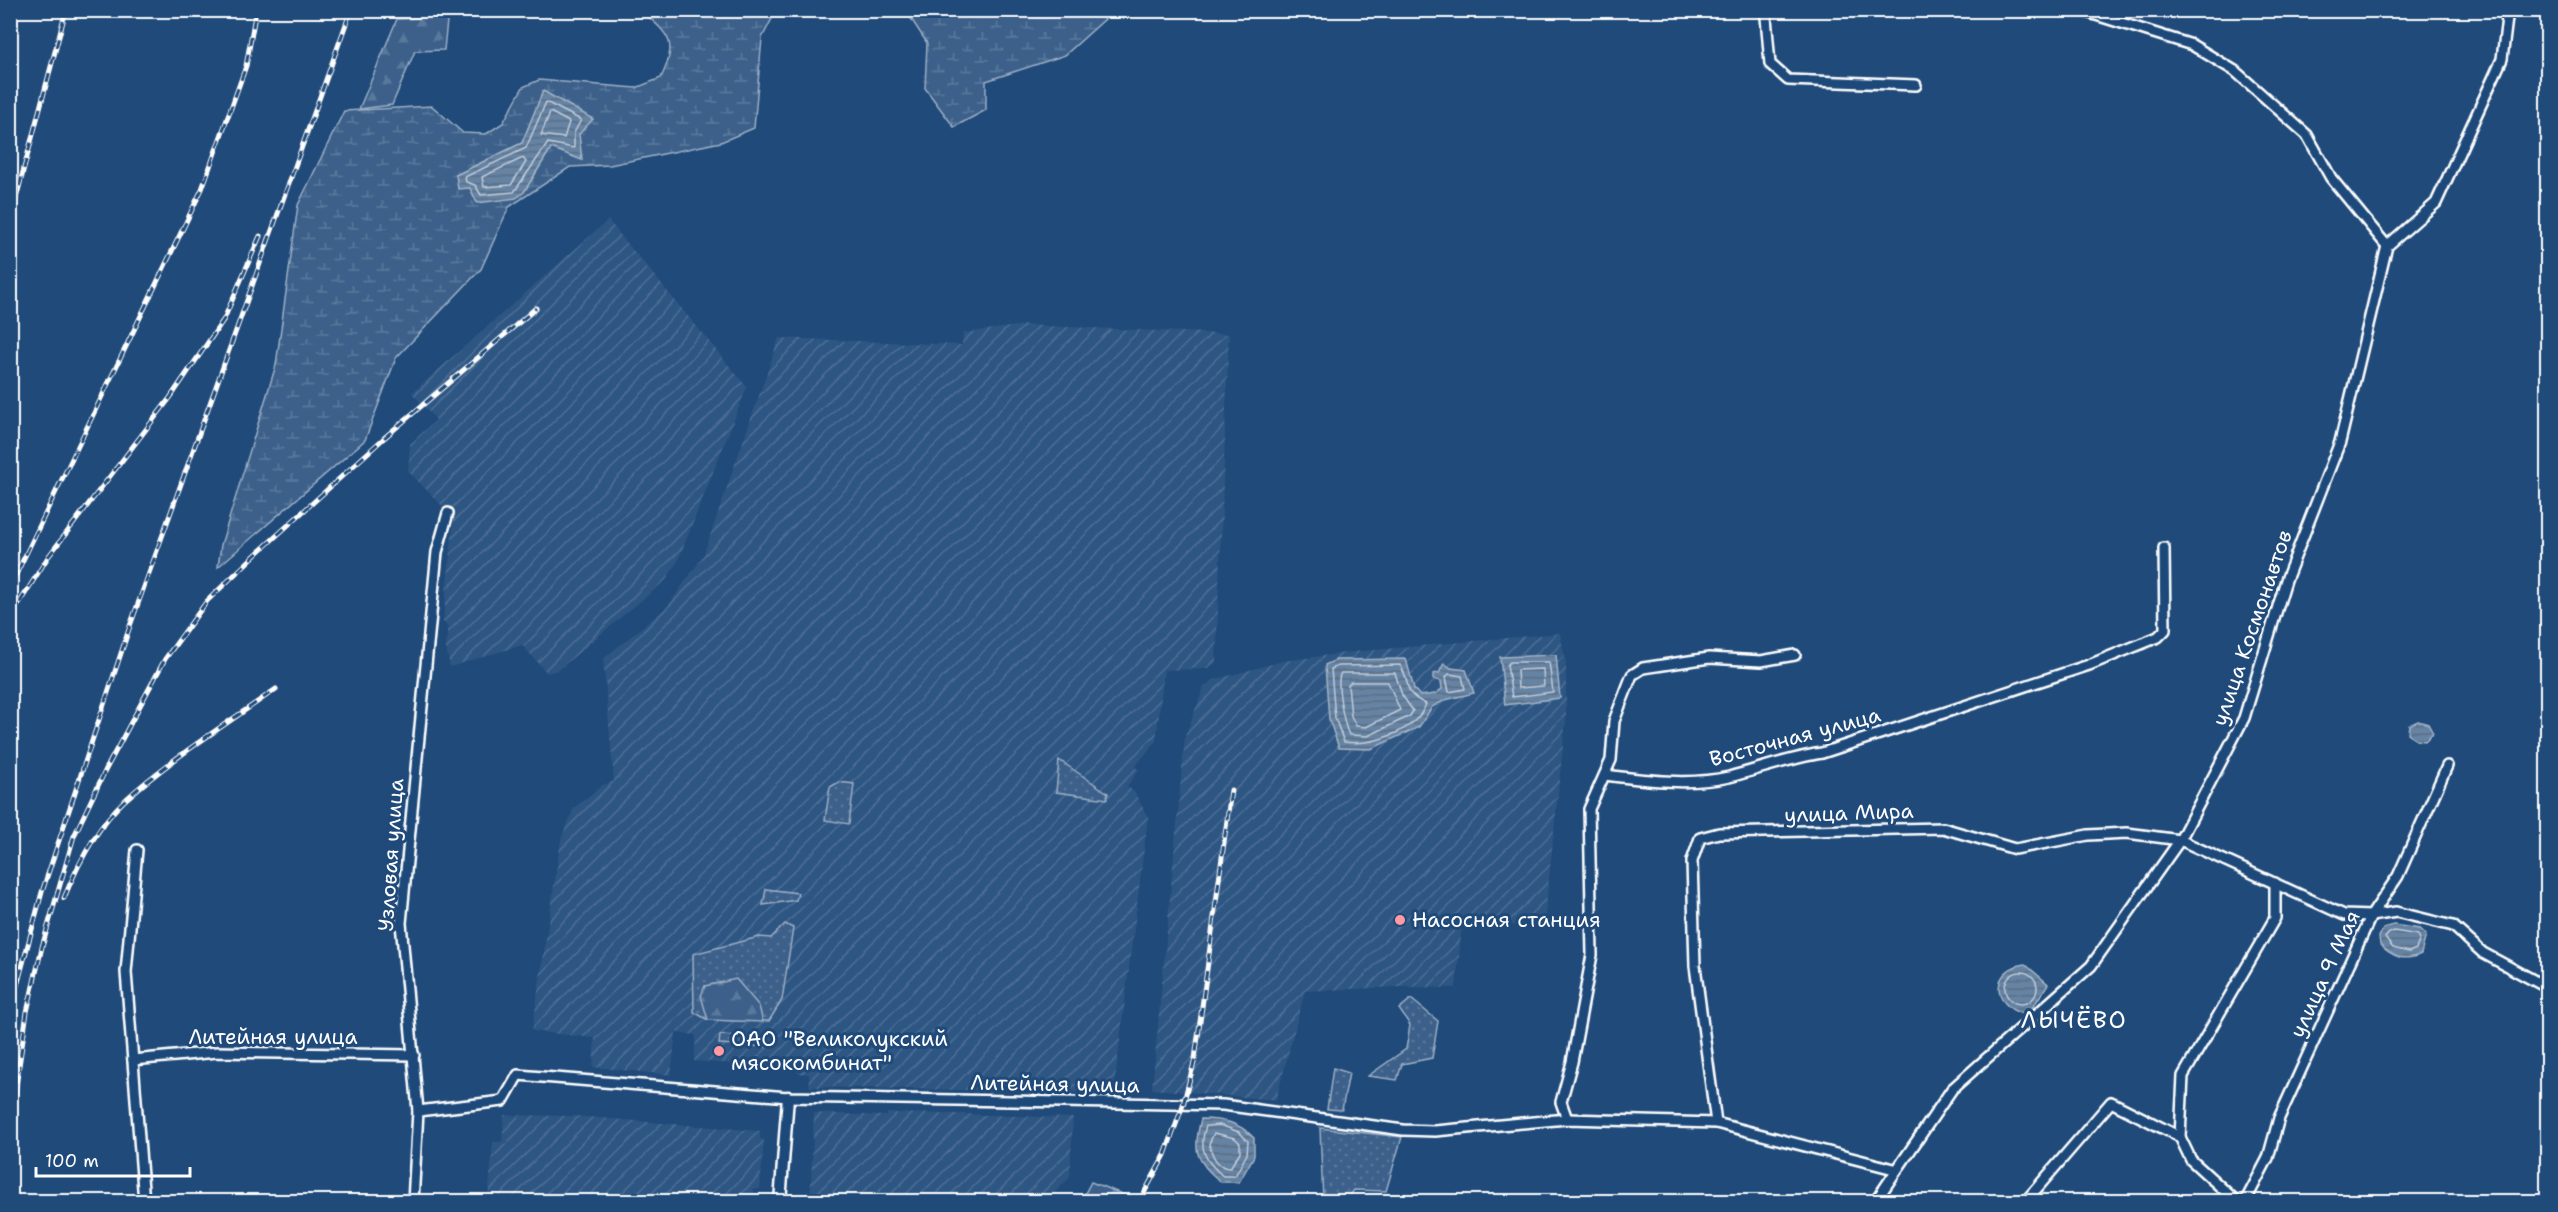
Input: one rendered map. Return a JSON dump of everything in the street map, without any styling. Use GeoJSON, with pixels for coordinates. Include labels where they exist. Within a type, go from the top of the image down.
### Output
{"type":"FeatureCollection","features":[{"type":"Feature","properties":{"kind":"street"},"geometry":{"type":"LineString","coordinates":[[1769,10],[1766,17],[1770,64],[1788,80],[1916,85]]}},
{"type":"Feature","properties":{"kind":"street"},"geometry":{"type":"LineString","coordinates":[[2080,10],[2192,45],[2235,71],[2307,135],[2331,178],[2387,246],[2436,203],[2502,59],[2508,10]]}},
{"type":"Feature","properties":{"kind":"street","name":"улица Космонавтов"},"geometry":{"type":"LineString","coordinates":[[1875,1202],[1894,1169],[1952,1089],[2091,966],[2180,840],[2244,718],[2286,580],[2340,442],[2387,246]]}},
{"type":"Feature","properties":{"kind":"street","name":"Узловая улица"},"geometry":{"type":"LineString","coordinates":[[413,1202],[418,1111],[401,923],[437,552],[448,513]]}},
{"type":"Feature","properties":{"kind":"street","name":"Восточная улица"},"geometry":{"type":"LineString","coordinates":[[1605,775],[1691,781],[1727,777],[1794,757],[1833,749],[2089,665],[2158,637],[2165,630],[2164,548]]}},
{"type":"Feature","properties":{"kind":"street"},"geometry":{"type":"LineString","coordinates":[[1567,1119],[1561,1102],[1572,1062],[1592,955],[1589,809],[1611,760],[1614,721],[1635,672],[1709,658],[1761,661],[1795,655]]}},
{"type":"Feature","properties":{"kind":"street","name":"улица 9 Мая"},"geometry":{"type":"LineString","coordinates":[[2245,1202],[2268,1158],[2279,1118],[2371,916],[2398,876],[2447,766]]}},
{"type":"Feature","properties":{"kind":"street","name":"улица Мира"},"geometry":{"type":"LineString","coordinates":[[1716,1123],[1695,966],[1692,861],[1700,838],[1719,833],[1942,828],[2015,849],[2088,835],[2127,833],[2180,840],[2344,915],[2371,916],[2396,912],[2453,926],[2483,953],[2547,988]]}},
{"type":"Feature","properties":{"kind":"street"},"geometry":{"type":"LineString","coordinates":[[137,850],[126,972],[144,1202]]}},
{"type":"Feature","properties":{"kind":"street"},"geometry":{"type":"LineString","coordinates":[[2237,1202],[2191,1160],[2180,1137],[2183,1076],[2275,918],[2275,883]]}},
{"type":"Feature","properties":{"kind":"street","name":"Литейная улица"},"geometry":{"type":"LineString","coordinates":[[133,1060],[217,1053],[414,1055]]}},
{"type":"Feature","properties":{"kind":"street","name":"Литейная улица"},"geometry":{"type":"LineString","coordinates":[[418,1111],[503,1101],[518,1075],[788,1097],[1223,1105],[1403,1130],[1435,1131],[1567,1119],[1598,1122],[1716,1123],[1894,1169]]}},
{"type":"Feature","properties":{"kind":"street"},"geometry":{"type":"LineString","coordinates":[[780,1202],[788,1097]]}},
{"type":"Feature","properties":{"kind":"street"},"geometry":{"type":"LineString","coordinates":[[2025,1202],[2111,1102],[2180,1137]]}},
{"type":"Feature","properties":{"kind":"shaded area"},"geometry":{"type":"Polygon","coordinates":[[[608,220],[747,387],[677,563],[666,580],[558,670],[547,673],[522,645],[450,667],[446,648],[448,627],[443,622],[454,518],[408,471],[410,444],[436,420],[412,393],[608,220]]]}},
{"type":"Feature","properties":{"kind":"shaded area"},"geometry":{"type":"Polygon","coordinates":[[[1025,325],[1229,334],[1216,663],[1207,669],[1164,670],[1156,741],[1135,767],[1139,770],[1127,786],[1135,793],[1148,817],[1114,1089],[1108,1093],[809,1087],[809,1074],[797,1073],[798,1058],[781,1057],[781,1064],[771,1063],[770,1067],[694,1061],[696,1035],[676,1033],[671,1075],[593,1067],[595,1038],[532,1031],[561,839],[574,808],[603,785],[614,781],[603,659],[668,606],[703,556],[779,338],[962,345],[963,333],[1025,325]]]}},
{"type":"Feature","properties":{"kind":"shaded area"},"geometry":{"type":"Polygon","coordinates":[[[1560,633],[1566,663],[1566,719],[1544,925],[1462,926],[1456,988],[1399,987],[1305,991],[1276,1100],[1152,1089],[1185,736],[1204,687],[1213,680],[1283,661],[1352,652],[1560,633]]]}},
{"type":"Feature","properties":{"kind":"shaded area"},"geometry":{"type":"Polygon","coordinates":[[[814,1113],[887,1116],[887,1113],[961,1114],[1073,1118],[1070,1177],[1053,1194],[1060,1201],[810,1201],[814,1113]]]}},
{"type":"Feature","properties":{"kind":"shaded area"},"geometry":{"type":"Polygon","coordinates":[[[504,1115],[575,1116],[760,1131],[760,1139],[764,1140],[760,1189],[754,1189],[753,1202],[488,1201],[493,1142],[502,1142],[504,1115]]]}},
{"type":"Feature","properties":{"kind":"green space"},"geometry":{"type":"Polygon","coordinates":[[[419,11],[448,11],[444,50],[415,51],[392,105],[359,109],[397,19],[418,18],[419,11]]]}},
{"type":"Feature","properties":{"kind":"green space"},"geometry":{"type":"Polygon","coordinates":[[[642,11],[776,11],[762,38],[754,128],[721,142],[610,165],[570,167],[509,207],[481,269],[396,358],[365,440],[218,567],[221,545],[276,365],[298,205],[344,111],[432,106],[463,133],[486,134],[503,123],[523,87],[539,80],[636,88],[661,78],[670,47],[665,33],[642,11]],[[543,92],[522,143],[456,175],[470,188],[477,202],[524,192],[551,148],[579,134],[592,119],[543,92]]]}},
{"type":"Feature","properties":{"kind":"green space"},"geometry":{"type":"Polygon","coordinates":[[[906,11],[1114,11],[1065,55],[986,81],[986,110],[954,127],[925,88],[927,43],[906,11]]]}},
{"type":"Feature","properties":{"kind":"green space"},"geometry":{"type":"Polygon","coordinates":[[[1059,760],[1108,793],[1107,799],[1056,792],[1059,760]]]}},
{"type":"Feature","properties":{"kind":"green space"},"geometry":{"type":"Polygon","coordinates":[[[839,782],[854,784],[849,824],[825,820],[830,787],[839,782]]]}},
{"type":"Feature","properties":{"kind":"green space"},"geometry":{"type":"Polygon","coordinates":[[[766,889],[798,893],[796,900],[763,905],[766,889]]]}},
{"type":"Feature","properties":{"kind":"green space"},"geometry":{"type":"Polygon","coordinates":[[[785,924],[793,928],[782,1000],[769,1021],[708,1020],[694,1012],[693,954],[759,937],[771,938],[785,924]]]}},
{"type":"Feature","properties":{"kind":"green space"},"geometry":{"type":"Polygon","coordinates":[[[736,979],[759,1006],[763,1022],[708,1020],[701,996],[705,986],[736,979]]]}},
{"type":"Feature","properties":{"kind":"green space"},"geometry":{"type":"Polygon","coordinates":[[[1411,999],[1438,1021],[1432,1058],[1402,1064],[1397,1080],[1368,1076],[1406,1049],[1410,1025],[1399,1009],[1411,999]]]}},
{"type":"Feature","properties":{"kind":"green space"},"geometry":{"type":"Polygon","coordinates":[[[720,1035],[768,1038],[767,1047],[719,1044],[720,1035]]]}},
{"type":"Feature","properties":{"kind":"green space"},"geometry":{"type":"Polygon","coordinates":[[[1333,1068],[1349,1073],[1342,1110],[1327,1109],[1333,1068]]]}},
{"type":"Feature","properties":{"kind":"green space"},"geometry":{"type":"Polygon","coordinates":[[[1320,1128],[1402,1137],[1386,1191],[1354,1190],[1346,1201],[1323,1201],[1320,1128]]]}},
{"type":"Feature","properties":{"kind":"green space"},"geometry":{"type":"Polygon","coordinates":[[[1091,1182],[1127,1196],[1126,1201],[1081,1201],[1091,1182]]]}},
{"type":"Feature","properties":{"kind":"water"},"geometry":{"type":"Polygon","coordinates":[[[543,91],[593,119],[579,134],[582,160],[551,148],[524,192],[516,198],[477,203],[470,188],[458,189],[456,175],[522,143],[543,91]]]}},
{"type":"Feature","properties":{"kind":"water"},"geometry":{"type":"Polygon","coordinates":[[[1556,655],[1560,698],[1505,705],[1500,657],[1556,655]]]}},
{"type":"Feature","properties":{"kind":"water"},"geometry":{"type":"Polygon","coordinates":[[[1406,659],[1414,689],[1420,696],[1435,694],[1442,689],[1441,681],[1433,679],[1433,674],[1439,673],[1444,663],[1451,668],[1466,670],[1474,693],[1445,700],[1432,707],[1419,727],[1371,749],[1339,748],[1329,719],[1325,665],[1336,660],[1406,659]]]}},
{"type":"Feature","properties":{"kind":"water"},"geometry":{"type":"Polygon","coordinates":[[[2418,721],[2428,724],[2433,733],[2425,741],[2416,740],[2408,733],[2409,725],[2418,721]]]}},
{"type":"Feature","properties":{"kind":"water"},"geometry":{"type":"Polygon","coordinates":[[[2393,925],[2420,929],[2426,935],[2421,954],[2409,958],[2399,957],[2380,945],[2379,937],[2383,929],[2393,925]]]}},
{"type":"Feature","properties":{"kind":"water"},"geometry":{"type":"Polygon","coordinates":[[[2025,964],[2048,984],[2033,1007],[2022,1014],[2004,1002],[1999,987],[2006,972],[2025,964]]]}},
{"type":"Feature","properties":{"kind":"water"},"geometry":{"type":"Polygon","coordinates":[[[1201,1119],[1230,1122],[1254,1138],[1254,1156],[1239,1182],[1221,1182],[1201,1161],[1198,1155],[1197,1140],[1201,1119]]]}},
{"type":"Feature","properties":{"kind":"railway"},"geometry":{"type":"LineString","coordinates":[[10,221],[66,10]]}},
{"type":"Feature","properties":{"kind":"railway"},"geometry":{"type":"LineString","coordinates":[[10,587],[202,189],[246,66],[256,10]]}},
{"type":"Feature","properties":{"kind":"railway"},"geometry":{"type":"LineString","coordinates":[[10,1012],[42,892],[130,626],[351,10]]}},
{"type":"Feature","properties":{"kind":"railway"},"geometry":{"type":"LineString","coordinates":[[10,618],[48,557],[170,398],[224,319],[260,236]]}},
{"type":"Feature","properties":{"kind":"railway"},"geometry":{"type":"LineString","coordinates":[[10,1127],[27,1012],[42,947],[74,836],[106,769],[165,659],[207,601],[252,558],[384,438],[536,308]]}},
{"type":"Feature","properties":{"kind":"railway"},"geometry":{"type":"LineString","coordinates":[[64,898],[89,846],[105,822],[124,801],[179,757],[276,689]]}},
{"type":"Feature","properties":{"kind":"railway"},"geometry":{"type":"LineString","coordinates":[[1139,1202],[1165,1155],[1183,1105],[1195,1059],[1231,790]]}},
{"type":"Feature","properties":{"kind":"place","name":"Насосная станция"},"geometry":{"type":"Point","coordinates":[1400,920]}},
{"type":"Feature","properties":{"kind":"place","name":"ОАО \"Великолукский мясокомбинат\""},"geometry":{"type":"Point","coordinates":[719,1051]}},
{"type":"Feature","properties":{"kind":"district","name":"ЛЫЧЁВО"},"geometry":{"type":"Point","coordinates":[2074,1020]}}]}
